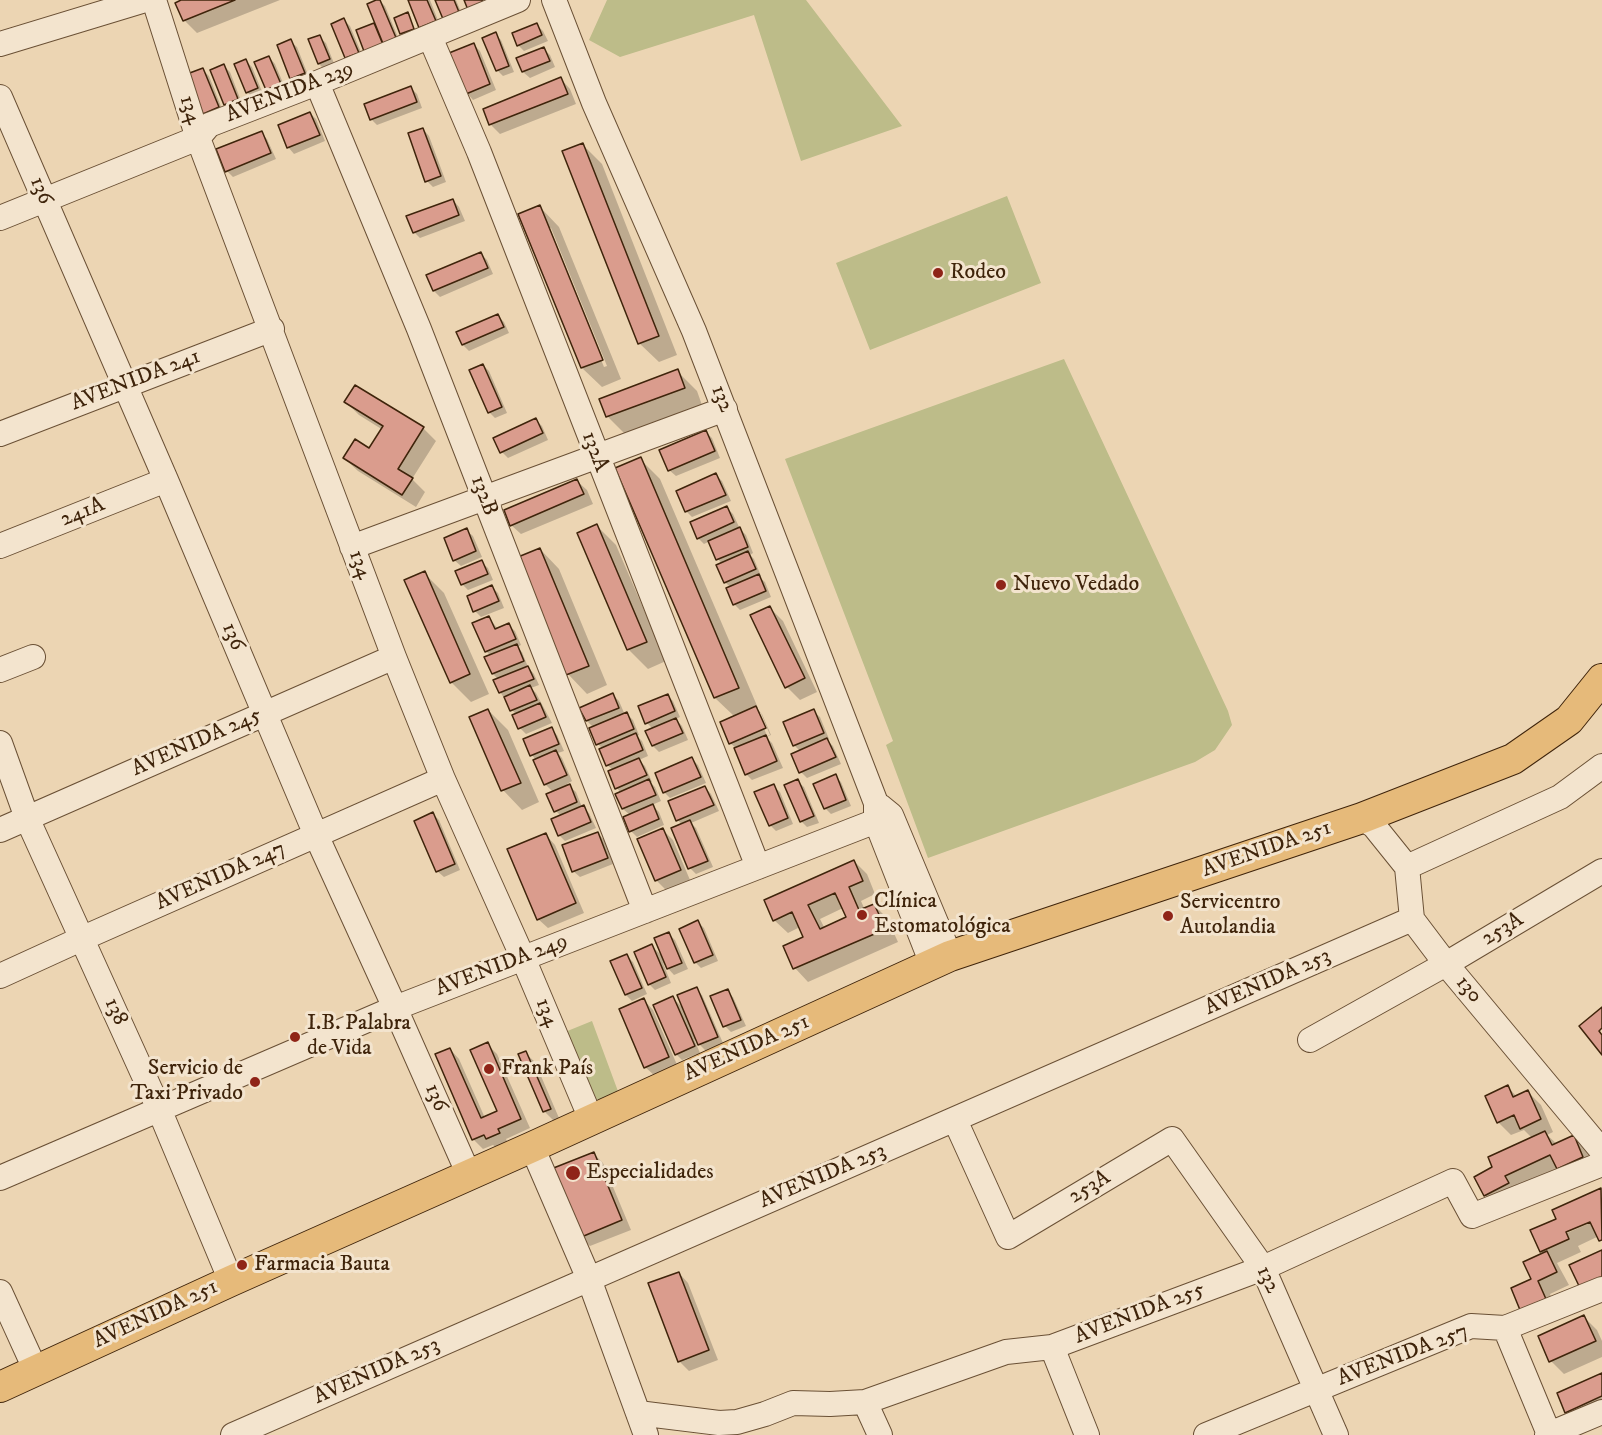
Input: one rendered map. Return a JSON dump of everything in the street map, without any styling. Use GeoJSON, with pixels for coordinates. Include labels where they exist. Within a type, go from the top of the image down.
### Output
{"type":"FeatureCollection","features":[{"type":"Feature","properties":{"kind":"main road","name":"AVENIDA 251"},"geometry":{"type":"LineString","coordinates":[[0,1387],[941,960],[1362,818],[1513,759],[1569,720],[1602,679]]}},
{"type":"Feature","properties":{"kind":"street"},"geometry":{"type":"LineString","coordinates":[[0,44],[145,0]]}},
{"type":"Feature","properties":{"kind":"street","name":"134"},"geometry":{"type":"LineString","coordinates":[[154,0],[198,138],[394,657],[443,779],[523,958],[591,1119]]}},
{"type":"Feature","properties":{"kind":"street","name":"AVENIDA 239"},"geometry":{"type":"LineString","coordinates":[[0,218],[198,138],[209,125],[318,83],[518,0]]}},
{"type":"Feature","properties":{"kind":"street","name":"132"},"geometry":{"type":"LineString","coordinates":[[554,0],[594,103],[694,331],[881,813],[941,960]]}},
{"type":"Feature","properties":{"kind":"street","name":"132A"},"geometry":{"type":"LineString","coordinates":[[430,37],[488,175],[596,457],[758,867]]}},
{"type":"Feature","properties":{"kind":"street","name":"132B"},"geometry":{"type":"LineString","coordinates":[[318,83],[419,329],[645,911]]}},
{"type":"Feature","properties":{"kind":"street","name":"136"},"geometry":{"type":"LineString","coordinates":[[0,97],[166,480],[316,836],[469,1175]]}},
{"type":"Feature","properties":{"kind":"street","name":"AVENIDA 241"},"geometry":{"type":"LineString","coordinates":[[2,428],[272,329]]}},
{"type":"Feature","properties":{"kind":"street"},"geometry":{"type":"LineString","coordinates":[[352,547],[725,409]]}},
{"type":"Feature","properties":{"kind":"street","name":"241A"},"geometry":{"type":"LineString","coordinates":[[0,546],[166,480]]}},
{"type":"Feature","properties":{"kind":"street"},"geometry":{"type":"LineString","coordinates":[[0,670],[33,657]]}},
{"type":"Feature","properties":{"kind":"street","name":"AVENIDA 245"},"geometry":{"type":"LineString","coordinates":[[0,830],[394,657]]}},
{"type":"Feature","properties":{"kind":"street","name":"138"},"geometry":{"type":"LineString","coordinates":[[0,743],[27,818],[159,1109],[231,1281]]}},
{"type":"Feature","properties":{"kind":"street"},"geometry":{"type":"LineString","coordinates":[[1407,867],[1560,797],[1602,766]]}},
{"type":"Feature","properties":{"kind":"street","name":"AVENIDA 247"},"geometry":{"type":"LineString","coordinates":[[0,976],[443,779]]}},
{"type":"Feature","properties":{"kind":"street","name":"AVENIDA 249"},"geometry":{"type":"LineString","coordinates":[[0,1178],[395,1008],[758,867],[881,813]]}},
{"type":"Feature","properties":{"kind":"street"},"geometry":{"type":"LineString","coordinates":[[1362,818],[1374,826],[1407,867],[1412,919]]}},
{"type":"Feature","properties":{"kind":"street","name":"253A"},"geometry":{"type":"LineString","coordinates":[[1310,1040],[1446,964],[1602,871]]}},
{"type":"Feature","properties":{"kind":"street","name":"130"},"geometry":{"type":"LineString","coordinates":[[1412,919],[1446,964],[1602,1151]]}},
{"type":"Feature","properties":{"kind":"street","name":"AVENIDA 253"},"geometry":{"type":"LineString","coordinates":[[233,1435],[1412,919]]}},
{"type":"Feature","properties":{"kind":"street","name":"253A"},"geometry":{"type":"LineString","coordinates":[[955,1120],[1008,1237],[1172,1139]]}},
{"type":"Feature","properties":{"kind":"street","name":"132"},"geometry":{"type":"LineString","coordinates":[[1172,1139],[1263,1268],[1336,1435]]}},
{"type":"Feature","properties":{"kind":"street"},"geometry":{"type":"LineString","coordinates":[[532,1147],[589,1279],[642,1424]]}},
{"type":"Feature","properties":{"kind":"street","name":"AVENIDA 255"},"geometry":{"type":"LineString","coordinates":[[642,1424],[728,1422],[765,1414],[794,1404],[866,1402],[1006,1352],[1052,1347],[1263,1268],[1453,1181],[1472,1216],[1602,1164]]}},
{"type":"Feature","properties":{"kind":"street","name":"AVENIDA 257"},"geometry":{"type":"LineString","coordinates":[[1206,1435],[1471,1326],[1505,1328],[1602,1288]]}},
{"type":"Feature","properties":{"kind":"street"},"geometry":{"type":"LineString","coordinates":[[0,1292],[36,1371]]}},
{"type":"Feature","properties":{"kind":"street"},"geometry":{"type":"LineString","coordinates":[[1505,1328],[1548,1435],[1602,1412]]}},
{"type":"Feature","properties":{"kind":"street"},"geometry":{"type":"LineString","coordinates":[[1052,1347],[1087,1435]]}},
{"type":"Feature","properties":{"kind":"street"},"geometry":{"type":"LineString","coordinates":[[866,1402],[880,1435]]}},
{"type":"Feature","properties":{"kind":"shaded area"},"geometry":{"type":"Polygon","coordinates":[[[607,0],[806,0],[902,126],[801,161],[754,15],[620,57],[589,40],[607,0]]]}},
{"type":"Feature","properties":{"kind":"shaded area","name":"Rodeo"},"geometry":{"type":"Polygon","coordinates":[[[1007,196],[1041,283],[870,350],[836,263],[1007,196]]]}},
{"type":"Feature","properties":{"kind":"shaded area","name":"Nuevo Vedado"},"geometry":{"type":"Polygon","coordinates":[[[1064,359],[1228,711],[1232,725],[1215,750],[1195,762],[928,858],[886,745],[893,741],[785,459],[1064,359]]]}},
{"type":"Feature","properties":{"kind":"shaded area"},"geometry":{"type":"Polygon","coordinates":[[[592,1021],[619,1094],[607,1100],[596,1099],[565,1032],[592,1021]]]}},
{"type":"Feature","properties":{"kind":"building"},"geometry":{"type":"Polygon","coordinates":[[[181,0],[235,0],[183,21],[175,3],[181,0]]]}},
{"type":"Feature","properties":{"kind":"building"},"geometry":{"type":"Polygon","coordinates":[[[380,0],[397,40],[384,46],[367,4],[380,0]]]}},
{"type":"Feature","properties":{"kind":"building"},"geometry":{"type":"Polygon","coordinates":[[[408,0],[427,0],[436,21],[419,28],[408,0]]]}},
{"type":"Feature","properties":{"kind":"building"},"geometry":{"type":"Polygon","coordinates":[[[435,0],[454,0],[459,12],[443,19],[435,0]]]}},
{"type":"Feature","properties":{"kind":"building"},"geometry":{"type":"Polygon","coordinates":[[[464,0],[482,0],[484,4],[468,10],[464,0]]]}},
{"type":"Feature","properties":{"kind":"building"},"geometry":{"type":"Polygon","coordinates":[[[408,12],[414,29],[400,34],[394,18],[408,12]]]}},
{"type":"Feature","properties":{"kind":"building"},"geometry":{"type":"Polygon","coordinates":[[[344,18],[359,53],[345,58],[331,24],[344,18]]]}},
{"type":"Feature","properties":{"kind":"building"},"geometry":{"type":"Polygon","coordinates":[[[374,23],[384,47],[365,54],[356,30],[374,23]]]}},
{"type":"Feature","properties":{"kind":"building"},"geometry":{"type":"Polygon","coordinates":[[[537,23],[542,35],[517,46],[512,33],[537,23]]]}},
{"type":"Feature","properties":{"kind":"building"},"geometry":{"type":"Polygon","coordinates":[[[496,32],[509,66],[496,71],[482,38],[496,32]]]}},
{"type":"Feature","properties":{"kind":"building"},"geometry":{"type":"Polygon","coordinates":[[[320,35],[330,59],[318,64],[308,39],[320,35]]]}},
{"type":"Feature","properties":{"kind":"building"},"geometry":{"type":"Polygon","coordinates":[[[291,39],[305,73],[290,79],[277,45],[291,39]]]}},
{"type":"Feature","properties":{"kind":"building"},"geometry":{"type":"Polygon","coordinates":[[[474,43],[490,84],[466,94],[449,53],[474,43]]]}},
{"type":"Feature","properties":{"kind":"building"},"geometry":{"type":"Polygon","coordinates":[[[544,47],[550,61],[522,72],[516,58],[544,47]]]}},
{"type":"Feature","properties":{"kind":"building"},"geometry":{"type":"Polygon","coordinates":[[[269,56],[281,84],[266,90],[254,62],[269,56]]]}},
{"type":"Feature","properties":{"kind":"building"},"geometry":{"type":"Polygon","coordinates":[[[246,59],[258,88],[246,93],[234,64],[246,59]]]}},
{"type":"Feature","properties":{"kind":"building"},"geometry":{"type":"Polygon","coordinates":[[[224,64],[238,99],[224,105],[210,70],[224,64]]]}},
{"type":"Feature","properties":{"kind":"building"},"geometry":{"type":"Polygon","coordinates":[[[203,68],[219,107],[203,114],[187,74],[203,68]]]}},
{"type":"Feature","properties":{"kind":"building"},"geometry":{"type":"Polygon","coordinates":[[[561,77],[568,94],[489,125],[483,109],[561,77]]]}},
{"type":"Feature","properties":{"kind":"building"},"geometry":{"type":"Polygon","coordinates":[[[411,86],[417,102],[370,120],[364,104],[411,86]]]}},
{"type":"Feature","properties":{"kind":"building"},"geometry":{"type":"Polygon","coordinates":[[[310,112],[320,135],[287,148],[278,125],[310,112]]]}},
{"type":"Feature","properties":{"kind":"building"},"geometry":{"type":"Polygon","coordinates":[[[423,128],[441,176],[425,182],[408,133],[423,128]]]}},
{"type":"Feature","properties":{"kind":"building"},"geometry":{"type":"Polygon","coordinates":[[[262,131],[271,153],[225,172],[216,149],[262,131]]]}},
{"type":"Feature","properties":{"kind":"building"},"geometry":{"type":"Polygon","coordinates":[[[583,143],[659,336],[638,344],[562,151],[583,143]]]}},
{"type":"Feature","properties":{"kind":"building"},"geometry":{"type":"Polygon","coordinates":[[[453,199],[459,215],[413,233],[406,216],[453,199]]]}},
{"type":"Feature","properties":{"kind":"building"},"geometry":{"type":"Polygon","coordinates":[[[540,205],[603,360],[581,368],[518,214],[540,205]]]}},
{"type":"Feature","properties":{"kind":"building"},"geometry":{"type":"Polygon","coordinates":[[[481,252],[488,268],[433,291],[426,275],[481,252]]]}},
{"type":"Feature","properties":{"kind":"building"},"geometry":{"type":"Polygon","coordinates":[[[498,314],[504,327],[462,345],[456,332],[498,314]]]}},
{"type":"Feature","properties":{"kind":"building"},"geometry":{"type":"Polygon","coordinates":[[[483,364],[502,407],[488,413],[469,370],[483,364]]]}},
{"type":"Feature","properties":{"kind":"building"},"geometry":{"type":"Polygon","coordinates":[[[678,369],[685,388],[606,417],[599,399],[678,369]]]}},
{"type":"Feature","properties":{"kind":"building"},"geometry":{"type":"Polygon","coordinates":[[[355,385],[424,427],[398,469],[413,478],[402,495],[343,458],[355,439],[369,448],[383,426],[344,402],[355,385]]]}},
{"type":"Feature","properties":{"kind":"building"},"geometry":{"type":"Polygon","coordinates":[[[536,418],[543,433],[500,453],[493,438],[536,418]]]}},
{"type":"Feature","properties":{"kind":"building"},"geometry":{"type":"Polygon","coordinates":[[[706,430],[715,451],[668,471],[659,450],[706,430]]]}},
{"type":"Feature","properties":{"kind":"building"},"geometry":{"type":"Polygon","coordinates":[[[641,457],[739,688],[714,698],[615,468],[641,457]]]}},
{"type":"Feature","properties":{"kind":"building"},"geometry":{"type":"Polygon","coordinates":[[[716,473],[726,495],[685,512],[676,491],[716,473]]]}},
{"type":"Feature","properties":{"kind":"building"},"geometry":{"type":"Polygon","coordinates":[[[577,479],[584,494],[510,526],[504,510],[577,479]]]}},
{"type":"Feature","properties":{"kind":"building"},"geometry":{"type":"Polygon","coordinates":[[[727,506],[734,522],[697,539],[690,522],[727,506]]]}},
{"type":"Feature","properties":{"kind":"building"},"geometry":{"type":"Polygon","coordinates":[[[597,524],[647,642],[627,650],[577,533],[597,524]]]}},
{"type":"Feature","properties":{"kind":"building"},"geometry":{"type":"Polygon","coordinates":[[[740,527],[748,547],[716,560],[708,541],[740,527]]]}},
{"type":"Feature","properties":{"kind":"building"},"geometry":{"type":"Polygon","coordinates":[[[467,528],[476,551],[453,561],[444,538],[467,528]]]}},
{"type":"Feature","properties":{"kind":"building"},"geometry":{"type":"Polygon","coordinates":[[[540,548],[589,666],[566,675],[518,557],[540,548]]]}},
{"type":"Feature","properties":{"kind":"building"},"geometry":{"type":"Polygon","coordinates":[[[748,551],[756,569],[724,583],[716,565],[748,551]]]}},
{"type":"Feature","properties":{"kind":"building"},"geometry":{"type":"Polygon","coordinates":[[[482,560],[488,574],[461,585],[455,571],[482,560]]]}},
{"type":"Feature","properties":{"kind":"building"},"geometry":{"type":"Polygon","coordinates":[[[425,571],[470,674],[450,683],[404,580],[425,571]]]}},
{"type":"Feature","properties":{"kind":"building"},"geometry":{"type":"Polygon","coordinates":[[[759,574],[766,591],[733,605],[726,588],[759,574]]]}},
{"type":"Feature","properties":{"kind":"building"},"geometry":{"type":"Polygon","coordinates":[[[492,585],[499,601],[473,612],[467,596],[492,585]]]}},
{"type":"Feature","properties":{"kind":"building"},"geometry":{"type":"Polygon","coordinates":[[[770,606],[805,678],[785,688],[750,615],[770,606]]]}},
{"type":"Feature","properties":{"kind":"building"},"geometry":{"type":"Polygon","coordinates":[[[489,616],[495,629],[509,623],[516,639],[485,652],[472,623],[489,616]]]}},
{"type":"Feature","properties":{"kind":"building"},"geometry":{"type":"Polygon","coordinates":[[[517,644],[524,661],[492,674],[484,657],[517,644]]]}},
{"type":"Feature","properties":{"kind":"building"},"geometry":{"type":"Polygon","coordinates":[[[528,666],[534,679],[499,693],[493,680],[528,666]]]}},
{"type":"Feature","properties":{"kind":"building"},"geometry":{"type":"Polygon","coordinates":[[[530,685],[537,700],[510,711],[504,697],[530,685]]]}},
{"type":"Feature","properties":{"kind":"building"},"geometry":{"type":"Polygon","coordinates":[[[613,693],[619,708],[586,721],[579,708],[613,693]]]}},
{"type":"Feature","properties":{"kind":"building"},"geometry":{"type":"Polygon","coordinates":[[[668,694],[675,711],[645,724],[638,706],[668,694]]]}},
{"type":"Feature","properties":{"kind":"building"},"geometry":{"type":"Polygon","coordinates":[[[540,703],[546,717],[518,729],[512,715],[540,703]]]}},
{"type":"Feature","properties":{"kind":"building"},"geometry":{"type":"Polygon","coordinates":[[[756,706],[766,728],[729,744],[720,722],[756,706]]]}},
{"type":"Feature","properties":{"kind":"building"},"geometry":{"type":"Polygon","coordinates":[[[488,709],[521,783],[501,791],[469,717],[488,709]]]}},
{"type":"Feature","properties":{"kind":"building"},"geometry":{"type":"Polygon","coordinates":[[[814,709],[824,733],[793,746],[783,722],[814,709]]]}},
{"type":"Feature","properties":{"kind":"building"},"geometry":{"type":"Polygon","coordinates":[[[627,712],[634,729],[596,745],[589,728],[627,712]]]}},
{"type":"Feature","properties":{"kind":"building"},"geometry":{"type":"Polygon","coordinates":[[[676,718],[683,733],[652,746],[645,731],[676,718]]]}},
{"type":"Feature","properties":{"kind":"building"},"geometry":{"type":"Polygon","coordinates":[[[552,727],[559,744],[530,756],[523,739],[552,727]]]}},
{"type":"Feature","properties":{"kind":"building"},"geometry":{"type":"Polygon","coordinates":[[[636,733],[643,750],[606,766],[599,749],[636,733]]]}},
{"type":"Feature","properties":{"kind":"building"},"geometry":{"type":"Polygon","coordinates":[[[766,735],[777,761],[745,775],[734,748],[766,735]]]}},
{"type":"Feature","properties":{"kind":"building"},"geometry":{"type":"Polygon","coordinates":[[[827,738],[836,757],[799,773],[791,754],[827,738]]]}},
{"type":"Feature","properties":{"kind":"building"},"geometry":{"type":"Polygon","coordinates":[[[556,750],[567,775],[544,785],[533,760],[556,750]]]}},
{"type":"Feature","properties":{"kind":"building"},"geometry":{"type":"Polygon","coordinates":[[[692,757],[701,777],[663,793],[655,773],[692,757]]]}},
{"type":"Feature","properties":{"kind":"building"},"geometry":{"type":"Polygon","coordinates":[[[639,758],[647,775],[615,789],[608,771],[639,758]]]}},
{"type":"Feature","properties":{"kind":"building"},"geometry":{"type":"Polygon","coordinates":[[[836,774],[846,800],[824,809],[813,784],[836,774]]]}},
{"type":"Feature","properties":{"kind":"building"},"geometry":{"type":"Polygon","coordinates":[[[649,779],[656,795],[622,809],[615,794],[649,779]]]}},
{"type":"Feature","properties":{"kind":"building"},"geometry":{"type":"Polygon","coordinates":[[[798,779],[814,816],[800,822],[784,785],[798,779]]]}},
{"type":"Feature","properties":{"kind":"building"},"geometry":{"type":"Polygon","coordinates":[[[570,784],[577,802],[554,812],[546,794],[570,784]]]}},
{"type":"Feature","properties":{"kind":"building"},"geometry":{"type":"Polygon","coordinates":[[[774,784],[788,818],[769,826],[754,792],[774,784]]]}},
{"type":"Feature","properties":{"kind":"building"},"geometry":{"type":"Polygon","coordinates":[[[705,786],[714,805],[676,821],[668,801],[705,786]]]}},
{"type":"Feature","properties":{"kind":"building"},"geometry":{"type":"Polygon","coordinates":[[[653,804],[659,819],[629,832],[623,817],[653,804]]]}},
{"type":"Feature","properties":{"kind":"building"},"geometry":{"type":"Polygon","coordinates":[[[584,805],[591,822],[558,836],[551,819],[584,805]]]}},
{"type":"Feature","properties":{"kind":"building"},"geometry":{"type":"Polygon","coordinates":[[[433,812],[455,864],[436,872],[414,821],[433,812]]]}},
{"type":"Feature","properties":{"kind":"building"},"geometry":{"type":"Polygon","coordinates":[[[690,820],[708,861],[688,869],[671,828],[690,820]]]}},
{"type":"Feature","properties":{"kind":"building"},"geometry":{"type":"Polygon","coordinates":[[[663,828],[681,870],[655,881],[637,839],[663,828]]]}},
{"type":"Feature","properties":{"kind":"building"},"geometry":{"type":"Polygon","coordinates":[[[598,832],[608,858],[572,872],[562,845],[598,832]]]}},
{"type":"Feature","properties":{"kind":"building"},"geometry":{"type":"Polygon","coordinates":[[[546,833],[576,903],[537,920],[507,849],[546,833]]]}},
{"type":"Feature","properties":{"kind":"building","name":"Clínica Estomatológica"},"geometry":{"type":"Polygon","coordinates":[[[854,860],[863,881],[849,887],[859,910],[874,904],[886,929],[793,969],[783,946],[803,937],[792,912],[773,921],[764,900],[854,860]],[[835,893],[808,905],[820,929],[846,917],[835,893]]]}},
{"type":"Feature","properties":{"kind":"building"},"geometry":{"type":"Polygon","coordinates":[[[698,920],[713,955],[694,963],[679,929],[698,920]]]}},
{"type":"Feature","properties":{"kind":"building"},"geometry":{"type":"Polygon","coordinates":[[[669,932],[682,963],[667,969],[654,938],[669,932]]]}},
{"type":"Feature","properties":{"kind":"building"},"geometry":{"type":"Polygon","coordinates":[[[652,944],[666,977],[648,985],[634,952],[652,944]]]}},
{"type":"Feature","properties":{"kind":"building"},"geometry":{"type":"Polygon","coordinates":[[[627,954],[642,988],[625,995],[610,961],[627,954]]]}},
{"type":"Feature","properties":{"kind":"building"},"geometry":{"type":"Polygon","coordinates":[[[697,987],[718,1037],[698,1045],[677,995],[697,987]]]}},
{"type":"Feature","properties":{"kind":"building"},"geometry":{"type":"Polygon","coordinates":[[[728,989],[741,1020],[723,1027],[710,996],[728,989]]]}},
{"type":"Feature","properties":{"kind":"building"},"geometry":{"type":"Polygon","coordinates":[[[673,996],[695,1046],[675,1055],[653,1005],[673,996]]]}},
{"type":"Feature","properties":{"kind":"building"},"geometry":{"type":"Polygon","coordinates":[[[644,998],[669,1057],[644,1068],[619,1009],[644,998]]]}},
{"type":"Feature","properties":{"kind":"building"},"geometry":{"type":"Polygon","coordinates":[[[1602,1007],[1602,1028],[1599,1031],[1602,1035],[1602,1055],[1579,1026],[1602,1007]]]}},
{"type":"Feature","properties":{"kind":"building"},"geometry":{"type":"Polygon","coordinates":[[[488,1042],[521,1119],[498,1129],[500,1133],[486,1139],[484,1135],[472,1140],[435,1054],[450,1048],[481,1118],[497,1111],[470,1050],[488,1042]]]}},
{"type":"Feature","properties":{"kind":"building"},"geometry":{"type":"Polygon","coordinates":[[[526,1051],[551,1109],[543,1112],[518,1054],[526,1051]]]}},
{"type":"Feature","properties":{"kind":"building"},"geometry":{"type":"Polygon","coordinates":[[[1508,1085],[1513,1097],[1528,1090],[1541,1119],[1520,1129],[1514,1115],[1497,1123],[1485,1096],[1508,1085]]]}},
{"type":"Feature","properties":{"kind":"building"},"geometry":{"type":"Polygon","coordinates":[[[1545,1131],[1552,1145],[1574,1135],[1583,1157],[1557,1169],[1550,1155],[1505,1176],[1509,1183],[1484,1196],[1474,1177],[1492,1167],[1488,1157],[1545,1131]]]}},
{"type":"Feature","properties":{"kind":"building"},"geometry":{"type":"Polygon","coordinates":[[[594,1152],[622,1220],[579,1238],[551,1169],[594,1152]]]}},
{"type":"Feature","properties":{"kind":"building"},"geometry":{"type":"Polygon","coordinates":[[[1601,1188],[1602,1240],[1599,1241],[1590,1222],[1566,1232],[1569,1239],[1540,1252],[1530,1230],[1556,1219],[1552,1210],[1601,1188]]]}},
{"type":"Feature","properties":{"kind":"building"},"geometry":{"type":"Polygon","coordinates":[[[1602,1250],[1602,1278],[1580,1288],[1569,1265],[1602,1250]]]}},
{"type":"Feature","properties":{"kind":"building"},"geometry":{"type":"Polygon","coordinates":[[[1547,1251],[1557,1272],[1538,1281],[1546,1299],[1520,1310],[1511,1288],[1531,1279],[1523,1262],[1547,1251]]]}},
{"type":"Feature","properties":{"kind":"building"},"geometry":{"type":"Polygon","coordinates":[[[679,1272],[709,1350],[678,1362],[648,1283],[679,1272]]]}},
{"type":"Feature","properties":{"kind":"building"},"geometry":{"type":"Polygon","coordinates":[[[1584,1315],[1596,1341],[1549,1362],[1538,1336],[1584,1315]]]}},
{"type":"Feature","properties":{"kind":"building"},"geometry":{"type":"Polygon","coordinates":[[[1602,1373],[1602,1396],[1565,1413],[1557,1393],[1602,1373]]]}},
{"type":"Feature","properties":{"kind":"place","name":"Rodeo"},"geometry":{"type":"Point","coordinates":[938,273]}},
{"type":"Feature","properties":{"kind":"place","name":"Nuevo Vedado"},"geometry":{"type":"Point","coordinates":[1001,585]}},
{"type":"Feature","properties":{"kind":"place","name":"Clínica Estomatológica"},"geometry":{"type":"Point","coordinates":[862,915]}},
{"type":"Feature","properties":{"kind":"place","name":"Servicentro Autolandia"},"geometry":{"type":"Point","coordinates":[1168,916]}},
{"type":"Feature","properties":{"kind":"place","name":"I.B. Palabra de Vida"},"geometry":{"type":"Point","coordinates":[295,1037]}},
{"type":"Feature","properties":{"kind":"place","name":"Frank País"},"geometry":{"type":"Point","coordinates":[489,1069]}},
{"type":"Feature","properties":{"kind":"place","name":"Servicio de Taxi Privado"},"geometry":{"type":"Point","coordinates":[255,1082]}},
{"type":"Feature","properties":{"kind":"place","name":"Especialidades"},"geometry":{"type":"Point","coordinates":[573,1173]}},
{"type":"Feature","properties":{"kind":"place","name":"Farmacia Bauta"},"geometry":{"type":"Point","coordinates":[242,1265]}}]}
